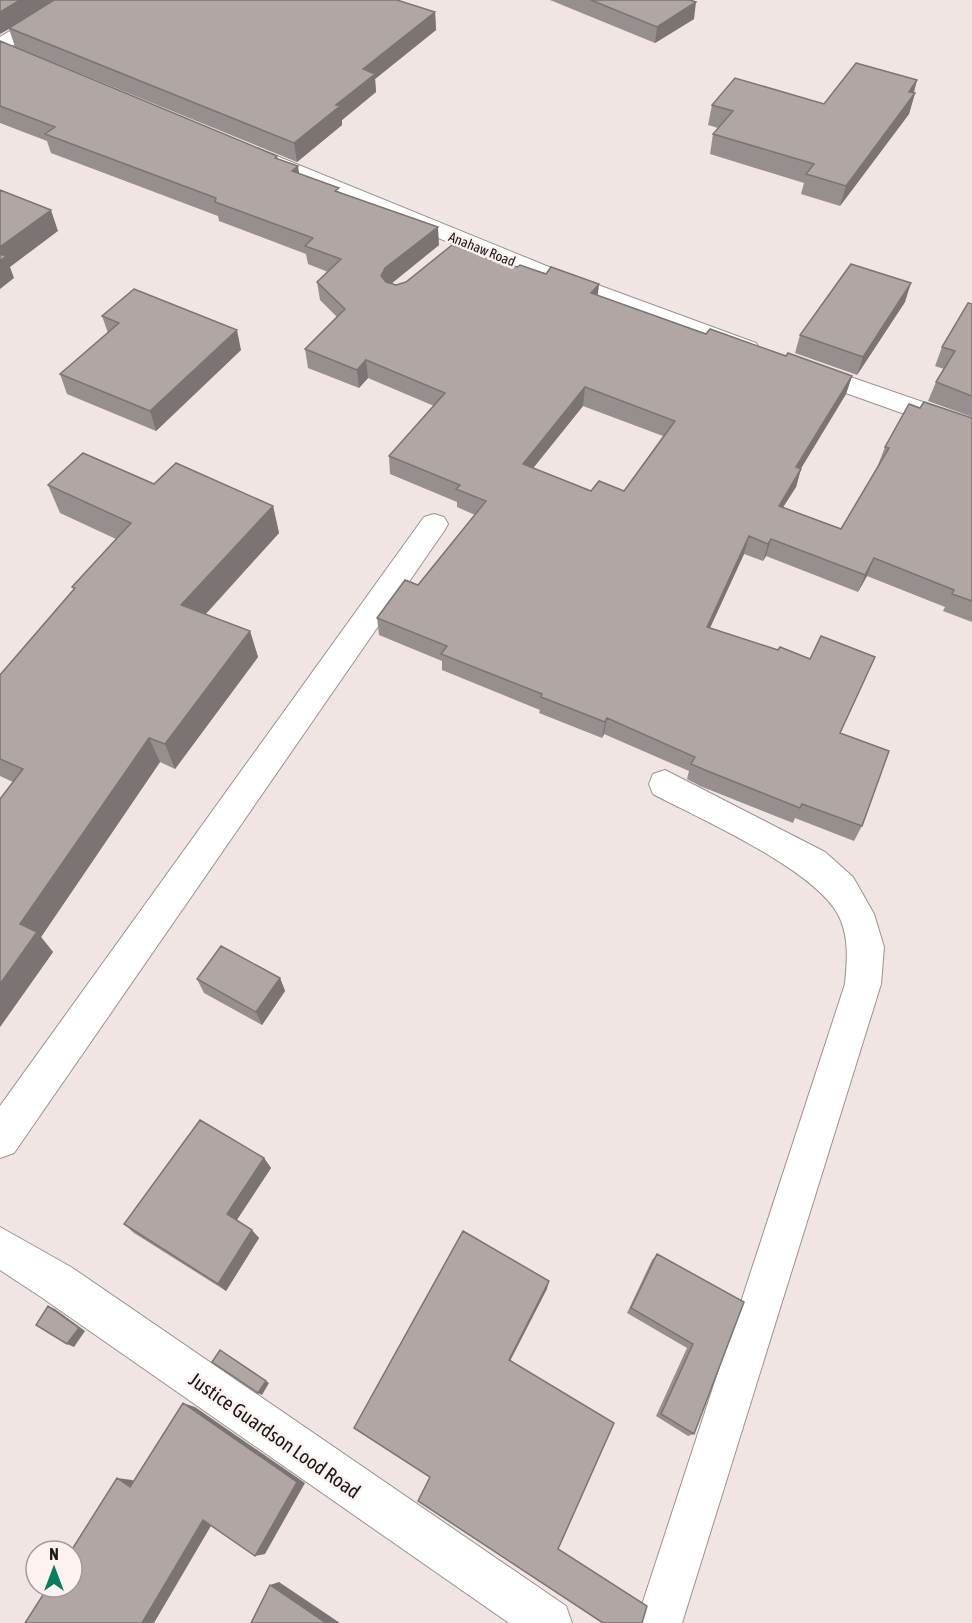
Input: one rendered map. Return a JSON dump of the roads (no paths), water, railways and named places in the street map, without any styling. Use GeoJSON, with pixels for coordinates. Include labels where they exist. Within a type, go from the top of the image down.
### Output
{"type":"FeatureCollection","features":[{"type":"Feature","properties":{"kind":"street"},"geometry":{"type":"LineString","coordinates":[[0,47],[75,0]]}},
{"type":"Feature","properties":{"kind":"street"},"geometry":{"type":"LineString","coordinates":[[0,47],[22,58]]}},
{"type":"Feature","properties":{"kind":"street","name":"Anahaw Road"},"geometry":{"type":"LineString","coordinates":[[231,145],[454,247],[972,429]]}},
{"type":"Feature","properties":{"kind":"street"},"geometry":{"type":"LineString","coordinates":[[0,1139],[434,524]]}},
{"type":"Feature","properties":{"kind":"street"},"geometry":{"type":"LineString","coordinates":[[659,1623],[863,984],[866,947],[857,914],[841,888],[813,863],[665,784]]}},
{"type":"Feature","properties":{"kind":"street","name":"Justice Guardson Lood Road"},"geometry":{"type":"LineString","coordinates":[[0,1247],[56,1281],[549,1623]]}}]}
